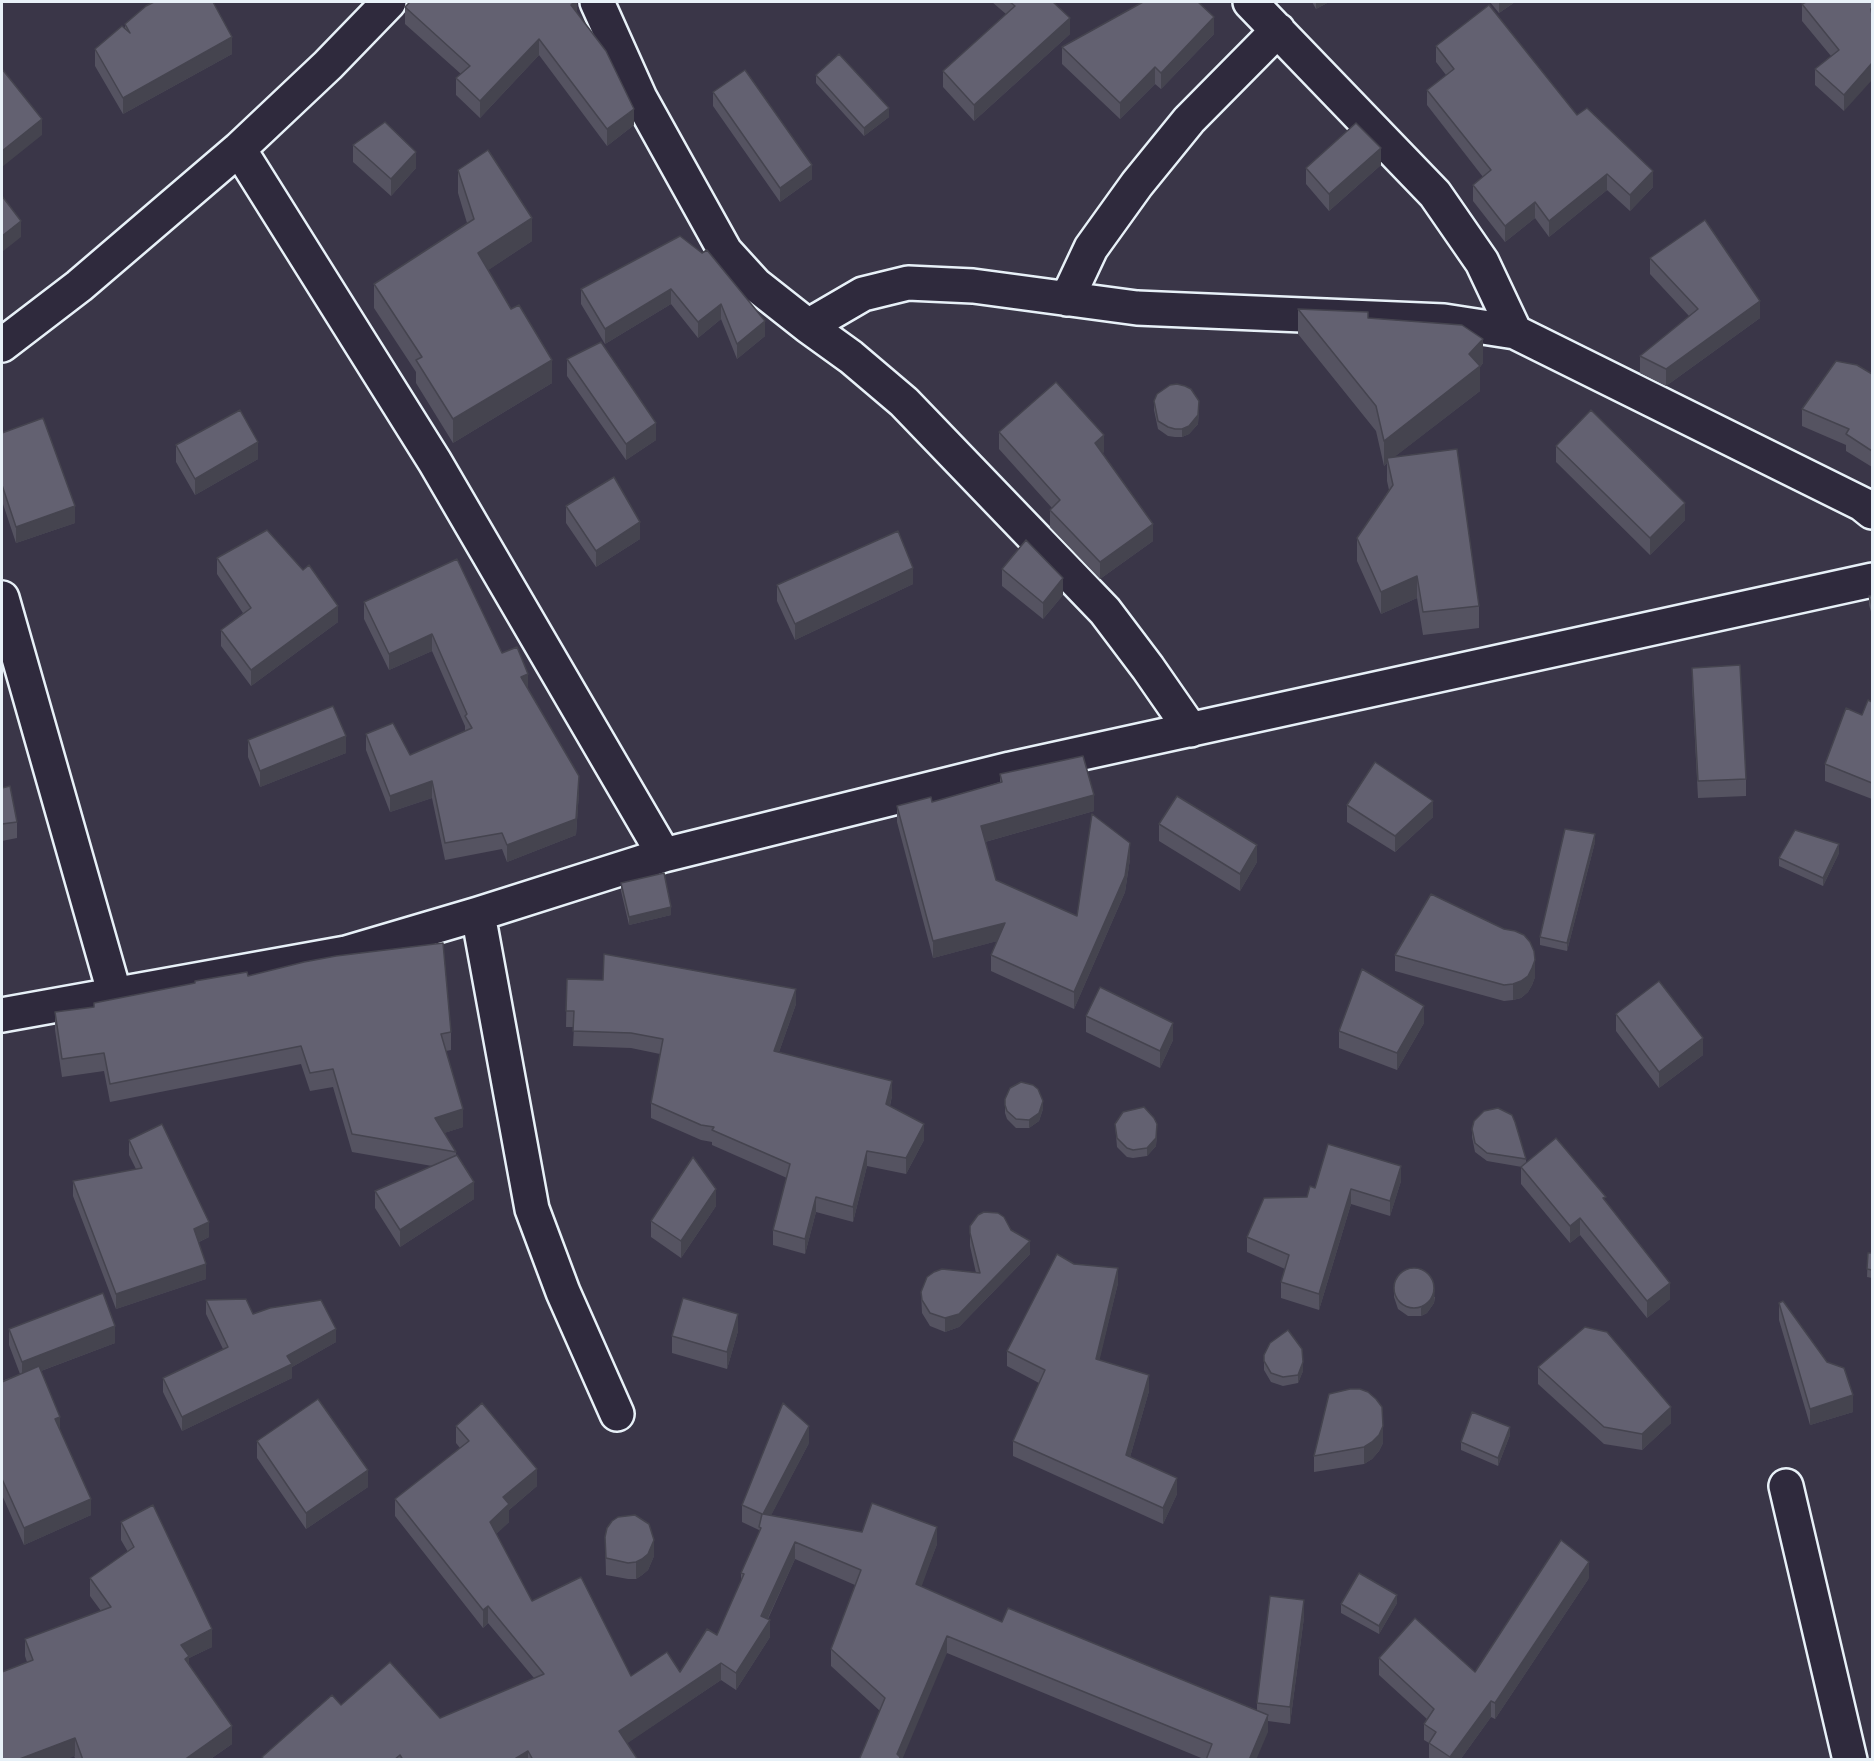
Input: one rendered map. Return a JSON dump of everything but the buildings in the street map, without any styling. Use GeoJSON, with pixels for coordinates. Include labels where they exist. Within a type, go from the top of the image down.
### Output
{"type":"FeatureCollection","features":[{"type":"Feature","properties":{"kind":"street"},"geometry":{"type":"LineString","coordinates":[[2,345],[79,286],[239,149],[328,65],[389,2]]}},
{"type":"Feature","properties":{"kind":"street"},"geometry":{"type":"LineString","coordinates":[[597,2],[640,98],[725,251],[756,285],[851,357],[904,402],[1105,611],[1191,730]]}},
{"type":"Feature","properties":{"kind":"street"},"geometry":{"type":"LineString","coordinates":[[1250,2],[1435,194],[1482,262],[1515,332]]}},
{"type":"Feature","properties":{"kind":"street"},"geometry":{"type":"LineString","coordinates":[[1067,299],[1091,248],[1137,184],[1189,120],[1278,30]]}},
{"type":"Feature","properties":{"kind":"street"},"geometry":{"type":"LineString","coordinates":[[239,149],[435,462],[664,855]]}},
{"type":"Feature","properties":{"kind":"street"},"geometry":{"type":"LineString","coordinates":[[808,326],[864,294],[908,283],[973,286],[1137,308],[1444,321],[1515,332],[1862,504],[1872,512]]}},
{"type":"Feature","properties":{"kind":"street"},"geometry":{"type":"LineString","coordinates":[[2,1016],[346,953],[664,855],[1010,770],[1872,580]]}},
{"type":"Feature","properties":{"kind":"street"},"geometry":{"type":"LineString","coordinates":[[2,598],[115,995]]}},
{"type":"Feature","properties":{"kind":"street"},"geometry":{"type":"LineString","coordinates":[[478,914],[532,1209],[563,1292],[617,1414]]}},
{"type":"Feature","properties":{"kind":"street"},"geometry":{"type":"LineString","coordinates":[[1786,1486],[1850,1760]]}}]}
